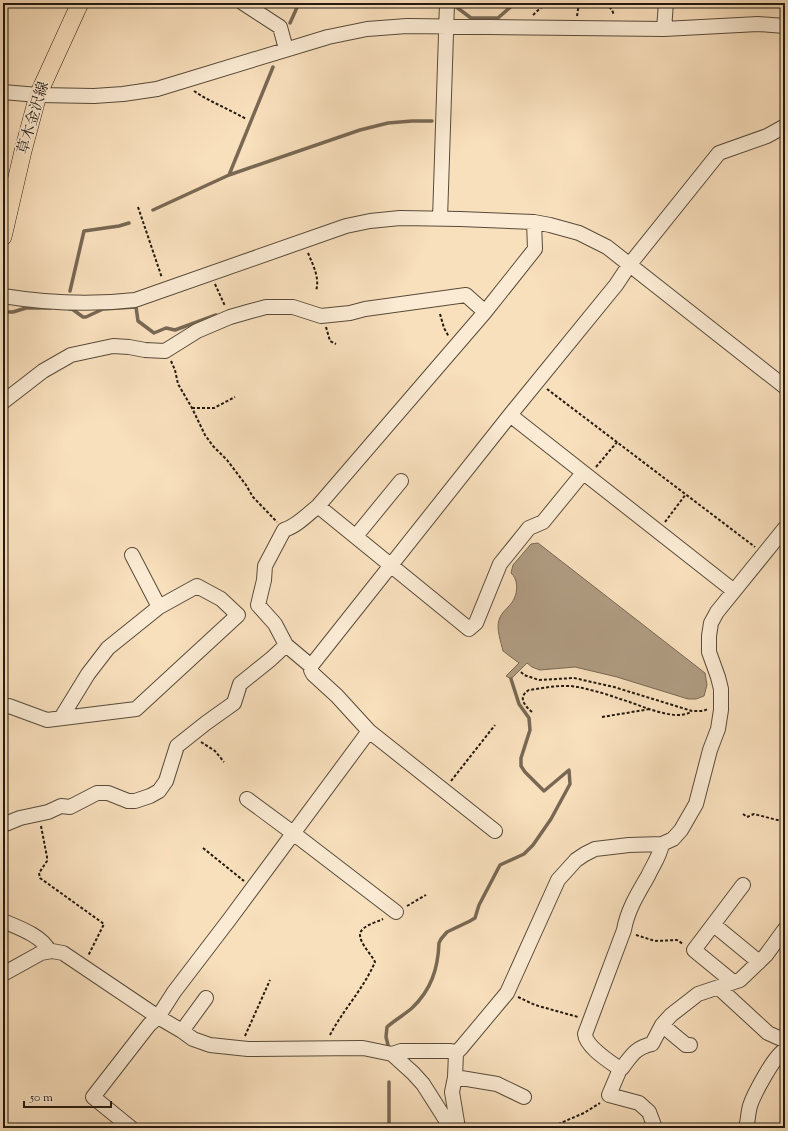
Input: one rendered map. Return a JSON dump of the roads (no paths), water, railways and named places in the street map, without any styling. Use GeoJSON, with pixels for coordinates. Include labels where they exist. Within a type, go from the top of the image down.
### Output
{"type":"FeatureCollection","features":[{"type":"Feature","properties":{"kind":"main road","name":"草木金沢線"},"geometry":{"type":"LineString","coordinates":[[3,237],[23,150],[38,95],[80,3]]}},
{"type":"Feature","properties":{"kind":"street"},"geometry":{"type":"LineString","coordinates":[[243,3],[280,27],[286,49]]}},
{"type":"Feature","properties":{"kind":"street"},"geometry":{"type":"LineString","coordinates":[[440,219],[447,3]]}},
{"type":"Feature","properties":{"kind":"street"},"geometry":{"type":"LineString","coordinates":[[664,29],[666,3]]}},
{"type":"Feature","properties":{"kind":"street"},"geometry":{"type":"LineString","coordinates":[[3,92],[38,95],[94,96],[123,94],[157,89],[286,49],[328,37],[367,29],[407,26],[664,29],[758,24],[785,26]]}},
{"type":"Feature","properties":{"kind":"street"},"geometry":{"type":"LineString","coordinates":[[496,831],[369,731],[337,696],[313,674],[310,670],[311,666],[537,381],[616,285],[630,264],[719,153],[767,136],[785,126]]}},
{"type":"Feature","properties":{"kind":"street"},"geometry":{"type":"LineString","coordinates":[[3,296],[48,301],[118,302],[136,300],[346,226],[370,221],[400,218],[534,222],[579,233],[607,247],[785,387]]}},
{"type":"Feature","properties":{"kind":"street"},"geometry":{"type":"LineString","coordinates":[[311,666],[286,645],[275,624],[258,605],[264,580],[264,566],[284,530],[302,519],[318,506],[458,344],[535,249],[534,222]]}},
{"type":"Feature","properties":{"kind":"street"},"geometry":{"type":"LineString","coordinates":[[3,402],[43,371],[71,355],[113,346],[165,351],[197,332],[230,317],[266,307],[293,307],[324,316],[466,295],[485,312]]}},
{"type":"Feature","properties":{"kind":"street"},"geometry":{"type":"LineString","coordinates":[[510,415],[734,592]]}},
{"type":"Feature","properties":{"kind":"street"},"geometry":{"type":"LineString","coordinates":[[318,506],[469,629],[476,624],[500,564],[530,528],[543,522],[586,475]]}},
{"type":"Feature","properties":{"kind":"street"},"geometry":{"type":"LineString","coordinates":[[356,536],[401,481]]}},
{"type":"Feature","properties":{"kind":"street"},"geometry":{"type":"LineString","coordinates":[[458,1128],[452,1092],[455,1077],[456,1053],[508,991],[558,880],[576,860],[595,849],[628,845],[662,844],[673,839],[681,830],[696,804],[710,750],[718,729],[721,704],[721,689],[709,652],[711,623],[717,612],[785,528]]}},
{"type":"Feature","properties":{"kind":"street"},"geometry":{"type":"LineString","coordinates":[[132,555],[159,607]]}},
{"type":"Feature","properties":{"kind":"street"},"geometry":{"type":"LineString","coordinates":[[3,707],[9,706],[47,720],[136,709],[238,615],[221,600],[197,586],[159,607],[108,648],[88,674],[61,718]]}},
{"type":"Feature","properties":{"kind":"street"},"geometry":{"type":"LineString","coordinates":[[3,825],[20,818],[39,815],[61,806],[70,807],[97,793],[108,793],[128,801],[136,801],[160,791],[166,781],[177,746],[234,703],[240,684],[286,645]]}},
{"type":"Feature","properties":{"kind":"street"},"geometry":{"type":"LineString","coordinates":[[131,1128],[93,1097],[149,1025],[158,1017],[174,992],[369,731]]}},
{"type":"Feature","properties":{"kind":"street"},"geometry":{"type":"LineString","coordinates":[[247,799],[293,832],[396,912]]}},
{"type":"Feature","properties":{"kind":"street"},"geometry":{"type":"LineString","coordinates":[[620,1069],[595,1050],[585,1039],[585,1034],[624,930],[626,920],[661,852],[662,844]]}},
{"type":"Feature","properties":{"kind":"street"},"geometry":{"type":"LineString","coordinates":[[733,982],[694,950],[743,885]]}},
{"type":"Feature","properties":{"kind":"street"},"geometry":{"type":"LineString","coordinates":[[3,921],[26,930],[47,946],[49,951]]}},
{"type":"Feature","properties":{"kind":"street"},"geometry":{"type":"LineString","coordinates":[[714,924],[759,962]]}},
{"type":"Feature","properties":{"kind":"street"},"geometry":{"type":"LineString","coordinates":[[655,1128],[649,1112],[639,1102],[609,1095],[620,1069],[642,1046],[652,1044],[662,1025],[671,1015],[698,994],[740,980],[766,955],[785,929]]}},
{"type":"Feature","properties":{"kind":"street"},"geometry":{"type":"LineString","coordinates":[[3,974],[41,953],[49,951],[62,953],[158,1017],[182,1030],[193,1039],[210,1045],[241,1048],[363,1048],[392,1054],[414,1073],[423,1084],[451,1128]]}},
{"type":"Feature","properties":{"kind":"street"},"geometry":{"type":"LineString","coordinates":[[719,988],[768,1033],[778,1038],[785,1038]]}},
{"type":"Feature","properties":{"kind":"street"},"geometry":{"type":"LineString","coordinates":[[182,1030],[206,998]]}},
{"type":"Feature","properties":{"kind":"street"},"geometry":{"type":"LineString","coordinates":[[662,1025],[686,1045],[690,1045]]}},
{"type":"Feature","properties":{"kind":"street"},"geometry":{"type":"LineString","coordinates":[[746,1128],[750,1105],[774,1059],[782,1050],[785,1050]]}},
{"type":"Feature","properties":{"kind":"street"},"geometry":{"type":"LineString","coordinates":[[392,1054],[401,1051],[451,1051],[456,1053]]}},
{"type":"Feature","properties":{"kind":"street"},"geometry":{"type":"LineString","coordinates":[[455,1077],[497,1084],[524,1097]]}},
{"type":"Feature","properties":{"kind":"waterway"},"geometry":{"type":"LineString","coordinates":[[290,23],[299,3]]}},
{"type":"Feature","properties":{"kind":"waterway"},"geometry":{"type":"LineString","coordinates":[[455,6],[471,18],[498,18],[515,3]]}},
{"type":"Feature","properties":{"kind":"waterway"},"geometry":{"type":"LineString","coordinates":[[229,175],[273,67]]}},
{"type":"Feature","properties":{"kind":"waterway"},"geometry":{"type":"LineString","coordinates":[[153,210],[229,175],[360,130],[388,123],[432,121]]}},
{"type":"Feature","properties":{"kind":"waterway"},"geometry":{"type":"LineString","coordinates":[[70,291],[84,231],[119,226],[129,223]]}},
{"type":"Feature","properties":{"kind":"waterway"},"geometry":{"type":"LineString","coordinates":[[69,309],[72,309],[83,317],[86,317],[103,309],[136,307],[138,321],[154,333],[166,328],[175,330],[216,315]]}},
{"type":"Feature","properties":{"kind":"waterway"},"geometry":{"type":"LineString","coordinates":[[7,312],[13,312],[26,308],[51,308]]}},
{"type":"Feature","properties":{"kind":"waterway"},"geometry":{"type":"LineString","coordinates":[[388,1045],[386,1037],[387,1027],[412,1008],[419,1001],[429,986],[435,970],[439,943],[441,939],[447,932],[475,918],[479,905],[500,865],[524,854],[533,845],[551,819],[570,784],[569,770],[544,791],[521,766],[521,758],[530,730],[529,718],[519,704],[511,679]]}},
{"type":"Feature","properties":{"kind":"waterway"},"geometry":{"type":"LineString","coordinates":[[389,1082],[389,1128]]}}]}
